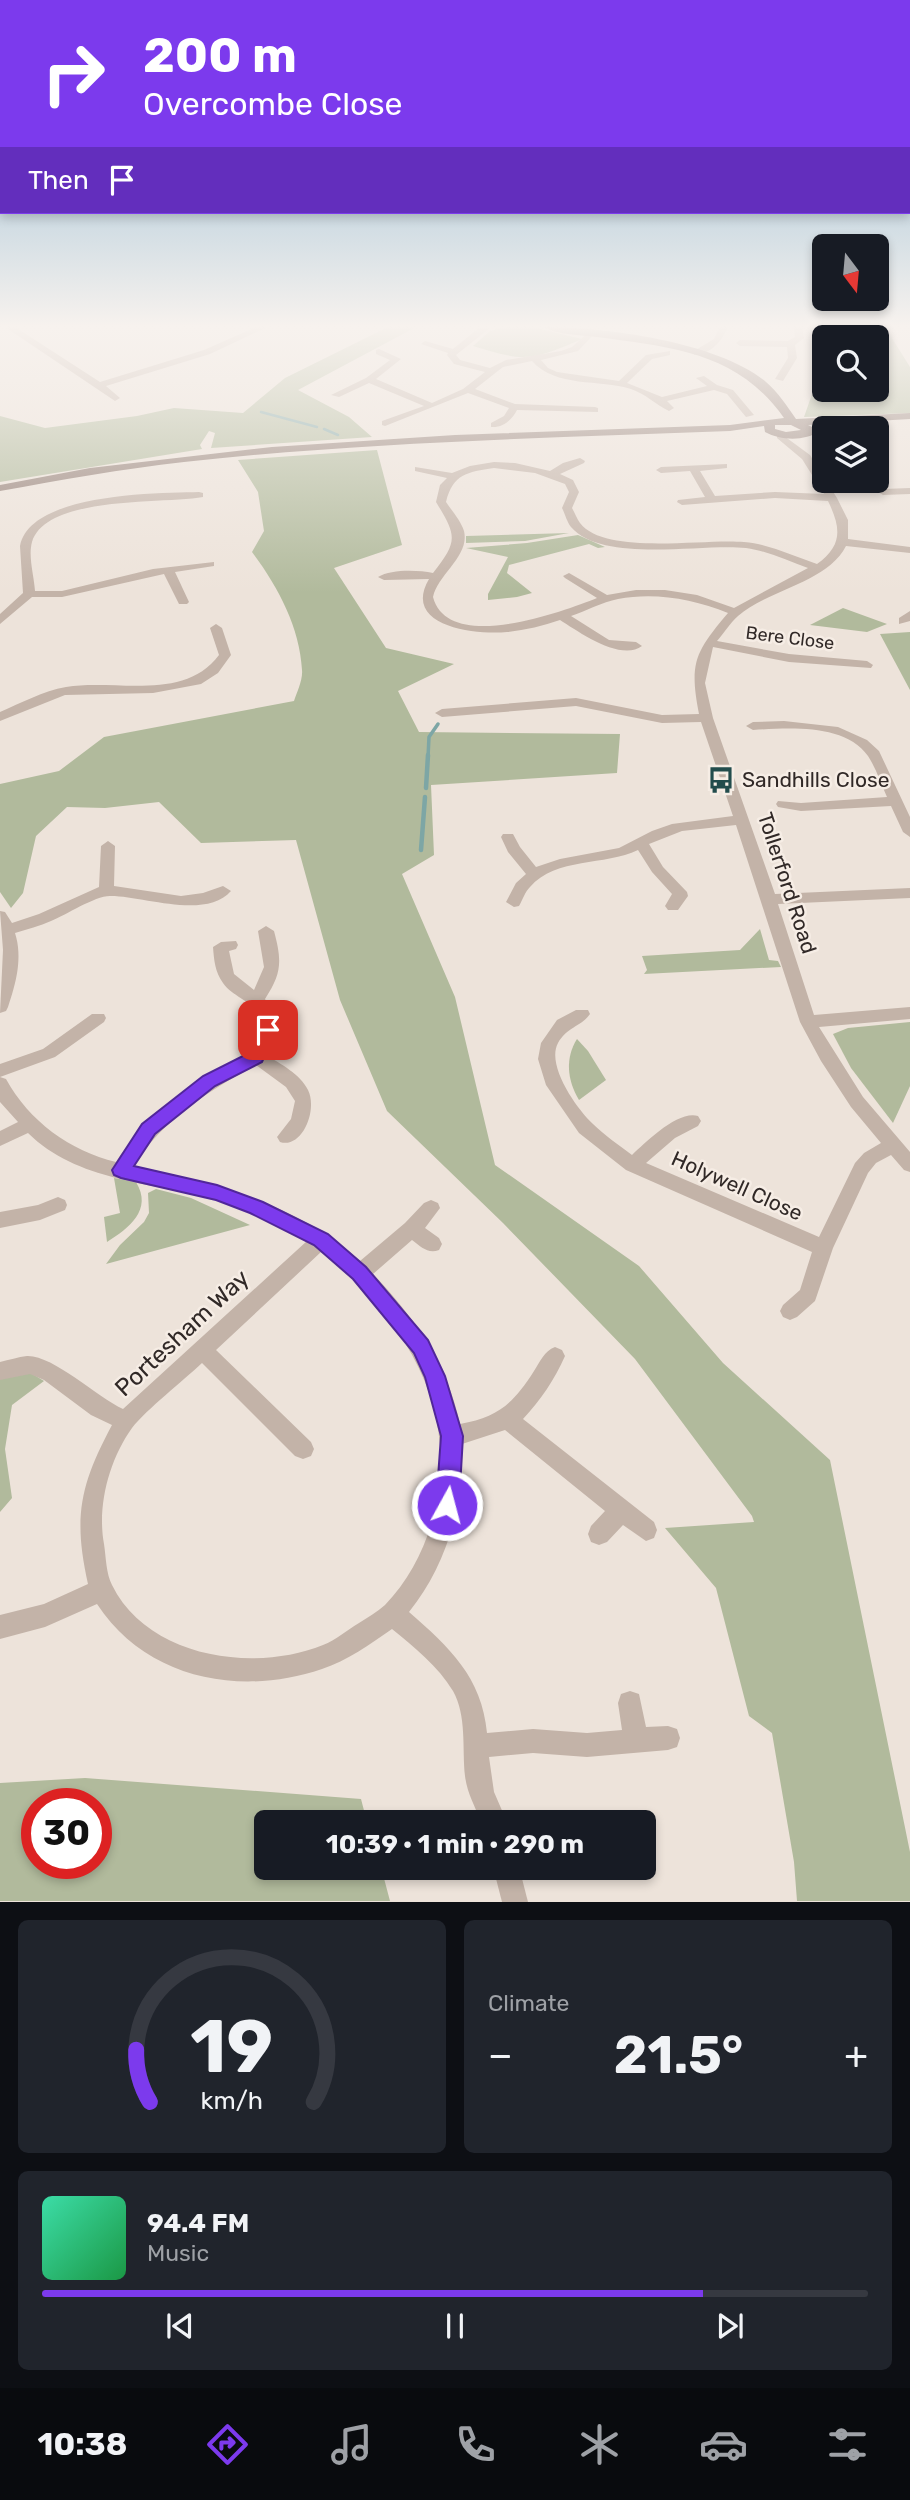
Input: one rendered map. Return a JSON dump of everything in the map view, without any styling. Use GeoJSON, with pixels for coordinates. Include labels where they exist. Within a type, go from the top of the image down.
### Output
{"type":"FeatureCollection","features":[{"type":"Feature","properties":{"kind":"main road"},"geometry":{"type":"LineString","coordinates":[[773,416],[769,430],[778,435]]}},
{"type":"Feature","properties":{"kind":"main road"},"geometry":{"type":"LineString","coordinates":[[790,416],[807,429],[802,435]]}},
{"type":"Feature","properties":{"kind":"main road"},"geometry":{"type":"LineString","coordinates":[[889,417],[910,416]]}},
{"type":"Feature","properties":{"kind":"main road"},"geometry":{"type":"LineString","coordinates":[[0,488],[104,470],[238,453],[373,443],[704,429],[812,420]]}},
{"type":"Feature","properties":{"kind":"main road"},"geometry":{"type":"LineString","coordinates":[[704,429],[778,435],[812,432]]}},
{"type":"Feature","properties":{"kind":"street"},"geometry":{"type":"LineString","coordinates":[[386,423],[410,416]]}},
{"type":"Feature","properties":{"kind":"street"},"geometry":{"type":"LineString","coordinates":[[509,416],[498,424],[513,428]]}},
{"type":"Feature","properties":{"kind":"street"},"geometry":{"type":"LineString","coordinates":[[778,435],[806,457],[832,498],[843,520],[842,542],[910,550]]}},
{"type":"Feature","properties":{"kind":"street"},"geometry":{"type":"LineString","coordinates":[[802,435],[806,457]]}},
{"type":"Feature","properties":{"kind":"street"},"geometry":{"type":"LineString","coordinates":[[552,474],[580,461]]}},
{"type":"Feature","properties":{"kind":"street"},"geometry":{"type":"LineString","coordinates":[[662,470],[723,466]]}},
{"type":"Feature","properties":{"kind":"street"},"geometry":{"type":"LineString","coordinates":[[735,612],[686,594],[637,593],[606,599],[562,616],[506,630],[456,624],[435,613],[427,594],[436,577],[455,554],[458,545],[457,527],[442,502],[444,485],[457,472],[495,467],[536,469],[552,474],[572,486],[574,492],[567,508],[574,523],[614,544],[652,548],[745,545],[818,568]]}},
{"type":"Feature","properties":{"kind":"street"},"geometry":{"type":"LineString","coordinates":[[694,468],[712,500]]}},
{"type":"Feature","properties":{"kind":"street"},"geometry":{"type":"LineString","coordinates":[[419,469],[451,476]]}},
{"type":"Feature","properties":{"kind":"street"},"geometry":{"type":"LineString","coordinates":[[889,492],[910,491]]}},
{"type":"Feature","properties":{"kind":"street"},"geometry":{"type":"LineString","coordinates":[[29,594],[26,543],[34,528],[42,522],[67,511],[113,499],[199,495]]}},
{"type":"Feature","properties":{"kind":"street"},"geometry":{"type":"LineString","coordinates":[[682,502],[775,495],[832,498]]}},
{"type":"Feature","properties":{"kind":"street","name":"Tollerford Road"},"geometry":{"type":"LineString","coordinates":[[842,542],[835,556],[818,568],[735,612],[709,643],[703,657],[699,683],[706,718],[769,899],[808,1022],[834,1069],[892,1146],[910,1165]]}},
{"type":"Feature","properties":{"kind":"street"},"geometry":{"type":"LineString","coordinates":[[0,620],[29,594],[62,594],[168,570],[210,564]]}},
{"type":"Feature","properties":{"kind":"street"},"geometry":{"type":"LineString","coordinates":[[168,570],[183,602]]}},
{"type":"Feature","properties":{"kind":"street"},"geometry":{"type":"LineString","coordinates":[[384,577],[421,574],[436,577]]}},
{"type":"Feature","properties":{"kind":"street"},"geometry":{"type":"LineString","coordinates":[[569,576],[606,599]]}},
{"type":"Feature","properties":{"kind":"street"},"geometry":{"type":"LineString","coordinates":[[562,616],[606,643],[636,646]]}},
{"type":"Feature","properties":{"kind":"street"},"geometry":{"type":"LineString","coordinates":[[0,717],[49,695],[67,691],[91,688],[151,689],[191,683],[220,666],[225,655],[216,628]]}},
{"type":"Feature","properties":{"kind":"street","name":"Bere Close"},"geometry":{"type":"LineString","coordinates":[[709,643],[789,658],[867,666]]}},
{"type":"Feature","properties":{"kind":"street"},"geometry":{"type":"LineString","coordinates":[[442,713],[576,702],[662,719],[706,718]]}},
{"type":"Feature","properties":{"kind":"street"},"geometry":{"type":"LineString","coordinates":[[752,726],[821,728],[851,736],[865,744],[874,754],[910,832]]}},
{"type":"Feature","properties":{"kind":"street"},"geometry":{"type":"LineString","coordinates":[[783,804],[801,807],[895,801]]}},
{"type":"Feature","properties":{"kind":"street"},"geometry":{"type":"LineString","coordinates":[[514,902],[518,888],[534,874],[556,865],[621,852],[659,833],[684,825],[741,820]]}},
{"type":"Feature","properties":{"kind":"street"},"geometry":{"type":"LineString","coordinates":[[509,837],[513,849],[534,874]]}},
{"type":"Feature","properties":{"kind":"street"},"geometry":{"type":"LineString","coordinates":[[640,844],[650,854],[657,869],[679,892],[680,896],[673,906]]}},
{"type":"Feature","properties":{"kind":"street"},"geometry":{"type":"LineString","coordinates":[[106,890],[108,846]]}},
{"type":"Feature","properties":{"kind":"street"},"geometry":{"type":"LineString","coordinates":[[2,997],[12,954],[4,923],[44,918],[106,890],[181,901],[205,898],[223,891]]}},
{"type":"Feature","properties":{"kind":"street"},"geometry":{"type":"LineString","coordinates":[[769,899],[910,893]]}},
{"type":"Feature","properties":{"kind":"street"},"geometry":{"type":"LineString","coordinates":[[257,999],[272,977],[275,963],[266,931]]}},
{"type":"Feature","properties":{"kind":"street"},"geometry":{"type":"LineString","coordinates":[[121,1170],[148,1129],[209,1081],[256,1057],[268,1030],[267,1017],[257,999],[231,984],[225,977],[221,947],[230,945]]}},
{"type":"Feature","properties":{"kind":"street"},"geometry":{"type":"LineString","coordinates":[[808,1022],[910,1013]]}},
{"type":"Feature","properties":{"kind":"street","name":"Holywell Close"},"geometry":{"type":"LineString","coordinates":[[582,1014],[563,1024],[549,1043],[545,1059],[552,1080],[585,1128],[632,1165],[823,1248]]}},
{"type":"Feature","properties":{"kind":"street"},"geometry":{"type":"LineString","coordinates":[[0,1071],[49,1053],[98,1018]]}},
{"type":"Feature","properties":{"kind":"street"},"geometry":{"type":"LineString","coordinates":[[256,1057],[280,1072],[304,1099],[305,1111],[299,1125],[286,1137]]}},
{"type":"Feature","properties":{"kind":"street","name":"Portesham Way"},"geometry":{"type":"LineString","coordinates":[[0,1084],[3,1094],[29,1125],[45,1139],[87,1163],[217,1193],[269,1213],[321,1240],[359,1273],[421,1347],[435,1376],[452,1436],[447,1505],[436,1545],[419,1578],[393,1614],[327,1656],[266,1669],[206,1665],[167,1655],[124,1621],[102,1590],[90,1534],[90,1510],[106,1457],[125,1421],[321,1240]]}},
{"type":"Feature","properties":{"kind":"street","name":"Holywell Close"},"geometry":{"type":"LineString","coordinates":[[632,1165],[669,1133],[692,1121]]}},
{"type":"Feature","properties":{"kind":"street"},"geometry":{"type":"LineString","coordinates":[[0,1139],[29,1125]]}},
{"type":"Feature","properties":{"kind":"street"},"geometry":{"type":"LineString","coordinates":[[790,1311],[808,1295],[823,1248],[861,1168],[870,1157],[892,1146]]}},
{"type":"Feature","properties":{"kind":"street"},"geometry":{"type":"LineString","coordinates":[[0,1220],[40,1212],[58,1205]]}},
{"type":"Feature","properties":{"kind":"street"},"geometry":{"type":"LineString","coordinates":[[359,1273],[412,1229],[431,1208]]}},
{"type":"Feature","properties":{"kind":"street"},"geometry":{"type":"LineString","coordinates":[[412,1229],[432,1244]]}},
{"type":"Feature","properties":{"kind":"street"},"geometry":{"type":"LineString","coordinates":[[201,1349],[303,1449]]}},
{"type":"Feature","properties":{"kind":"street"},"geometry":{"type":"LineString","coordinates":[[452,1436],[482,1431],[508,1419],[524,1404],[555,1356]]}},
{"type":"Feature","properties":{"kind":"street"},"geometry":{"type":"LineString","coordinates":[[0,1371],[30,1365],[51,1373],[98,1408],[125,1421]]}},
{"type":"Feature","properties":{"kind":"street"},"geometry":{"type":"LineString","coordinates":[[508,1419],[646,1530]]}},
{"type":"Feature","properties":{"kind":"street"},"geometry":{"type":"LineString","coordinates":[[599,1534],[621,1511]]}},
{"type":"Feature","properties":{"kind":"street"},"geometry":{"type":"LineString","coordinates":[[0,1627],[45,1615],[102,1590]]}},
{"type":"Feature","properties":{"kind":"street"},"geometry":{"type":"LineString","coordinates":[[393,1614],[442,1659],[462,1683],[470,1701],[481,1791],[489,1810]]}},
{"type":"Feature","properties":{"kind":"street"},"geometry":{"type":"LineString","coordinates":[[630,1703],[636,1741]]}},
{"type":"Feature","properties":{"kind":"street"},"geometry":{"type":"LineString","coordinates":[[476,1746],[533,1741],[587,1745],[668,1738]]}},
{"type":"Feature","properties":{"kind":"street"},"geometry":{"type":"LineString","coordinates":[[509,1880],[515,1902]]}},
{"type":"Feature","properties":{"kind":"green space"},"geometry":{"type":"Polygon","coordinates":[[[0,416],[45,428],[137,416],[347,416],[372,437],[211,448],[215,433],[209,431],[200,445],[202,449],[0,482],[0,416]]]}},
{"type":"Feature","properties":{"kind":"green space"},"geometry":{"type":"Polygon","coordinates":[[[377,450],[402,545],[334,568],[386,648],[454,664],[398,691],[419,732],[620,734],[617,773],[431,785],[434,855],[402,874],[455,997],[495,1165],[639,1266],[723,1363],[830,1460],[910,1852],[910,1901],[797,1901],[794,1862],[772,1733],[749,1716],[716,1588],[665,1528],[754,1522],[752,1516],[635,1359],[503,1223],[387,1111],[340,1000],[296,840],[201,843],[159,802],[105,808],[67,807],[36,836],[23,893],[11,908],[0,892],[0,784],[59,771],[104,737],[294,701],[302,674],[297,638],[286,607],[252,552],[264,531],[258,492],[238,460],[377,450]]]}},
{"type":"Feature","properties":{"kind":"green space"},"geometry":{"type":"Polygon","coordinates":[[[569,533],[525,541],[466,543],[466,536],[569,533]]]}},
{"type":"Feature","properties":{"kind":"green space"},"geometry":{"type":"Polygon","coordinates":[[[578,535],[605,547],[598,548],[589,544],[509,565],[507,573],[532,593],[517,597],[488,600],[488,594],[508,557],[466,548],[527,543],[578,535]]]}},
{"type":"Feature","properties":{"kind":"green space"},"geometry":{"type":"Polygon","coordinates":[[[843,608],[887,624],[867,632],[810,625],[843,608]]]}},
{"type":"Feature","properties":{"kind":"green space"},"geometry":{"type":"Polygon","coordinates":[[[910,632],[910,690],[880,634],[910,632]]]}},
{"type":"Feature","properties":{"kind":"green space"},"geometry":{"type":"Polygon","coordinates":[[[760,929],[769,960],[778,961],[781,967],[644,974],[647,970],[642,956],[740,950],[760,929]]]}},
{"type":"Feature","properties":{"kind":"green space"},"geometry":{"type":"Polygon","coordinates":[[[910,1022],[910,1086],[893,1123],[851,1068],[833,1034],[848,1028],[910,1022]]]}},
{"type":"Feature","properties":{"kind":"green space"},"geometry":{"type":"Polygon","coordinates":[[[577,1039],[606,1080],[579,1100],[569,1069],[577,1039]]]}},
{"type":"Feature","properties":{"kind":"green space"},"geometry":{"type":"Polygon","coordinates":[[[114,1178],[136,1182],[142,1201],[136,1217],[123,1231],[107,1242],[104,1217],[120,1213],[114,1178]]]}},
{"type":"Feature","properties":{"kind":"green space"},"geometry":{"type":"Polygon","coordinates":[[[156,1189],[191,1198],[250,1225],[106,1264],[120,1245],[144,1222],[149,1213],[148,1193],[156,1189]]]}},
{"type":"Feature","properties":{"kind":"green space"},"geometry":{"type":"Polygon","coordinates":[[[31,1373],[44,1381],[12,1405],[5,1449],[12,1498],[0,1512],[0,1376],[31,1373]]]}},
{"type":"Feature","properties":{"kind":"green space"},"geometry":{"type":"Polygon","coordinates":[[[85,1778],[361,1799],[364,1810],[254,1810],[254,1880],[384,1880],[390,1901],[0,1901],[0,1783],[85,1778]]]}},
{"type":"Feature","properties":{"kind":"waterway"},"geometry":{"type":"LineString","coordinates":[[275,416],[317,427]]}},
{"type":"Feature","properties":{"kind":"waterway"},"geometry":{"type":"LineString","coordinates":[[324,429],[338,435]]}},
{"type":"Feature","properties":{"kind":"waterway"},"geometry":{"type":"LineString","coordinates":[[428,757],[429,737],[438,724]]}},
{"type":"Feature","properties":{"kind":"waterway"},"geometry":{"type":"LineString","coordinates":[[426,788],[428,755]]}},
{"type":"Feature","properties":{"kind":"waterway"},"geometry":{"type":"LineString","coordinates":[[421,850],[425,797]]}},
{"type":"Feature","properties":{"kind":"place","name":"Sandhills Close"},"geometry":{"type":"Point","coordinates":[721,780]}},
{"type":"Feature","properties":{"kind":"route"},"geometry":{"type":"LineString","coordinates":[[268,1030],[256,1057],[209,1081],[148,1129],[121,1170],[217,1193],[257,1207],[321,1240],[359,1273],[398,1316],[421,1347],[435,1376],[452,1436],[447,1505]]}}]}
